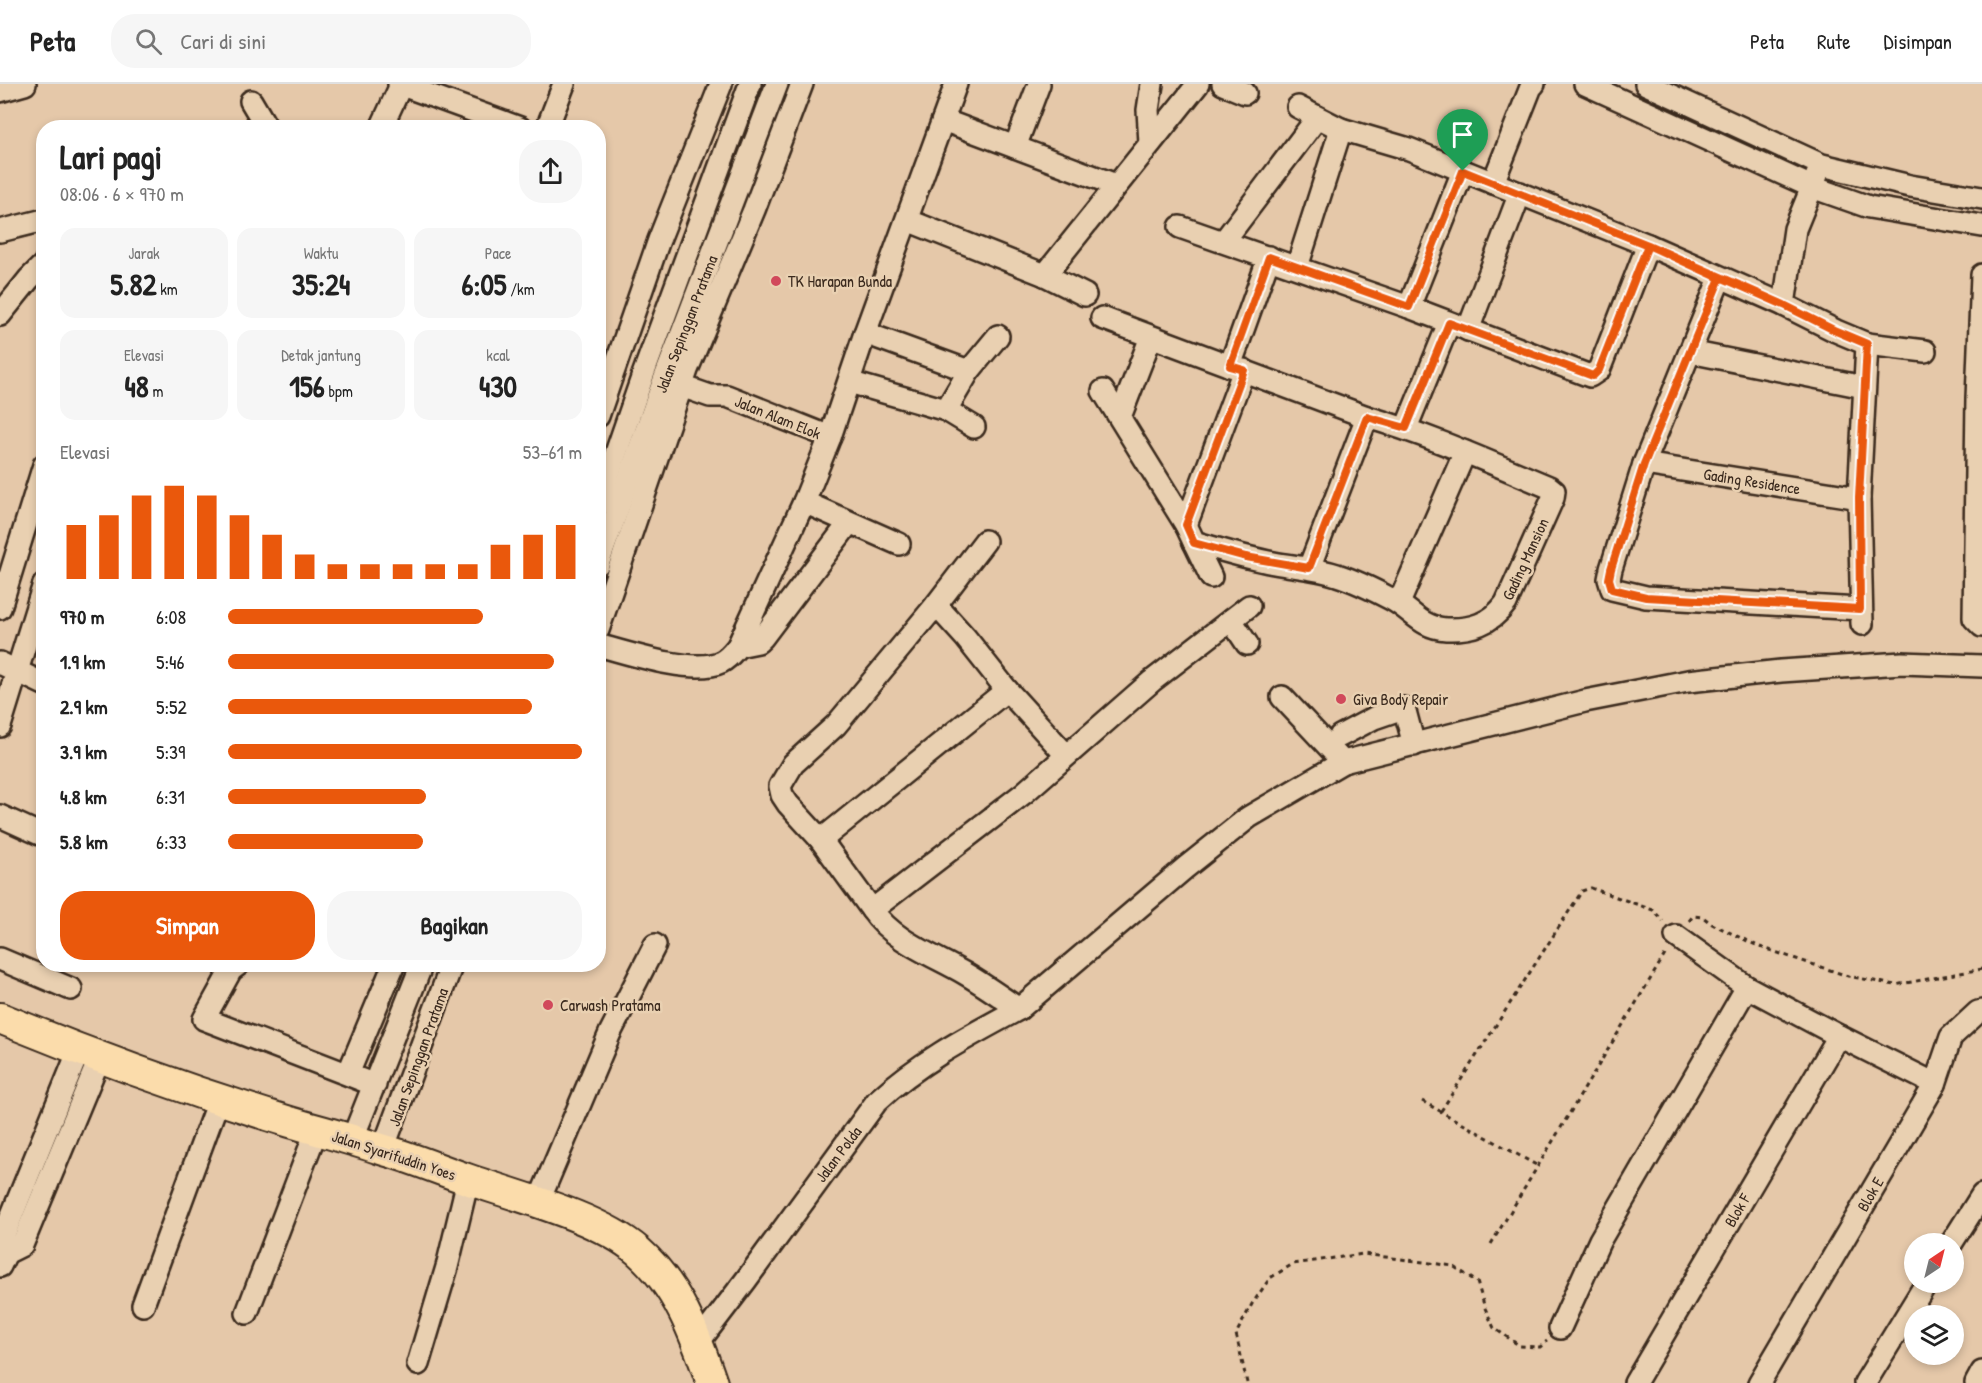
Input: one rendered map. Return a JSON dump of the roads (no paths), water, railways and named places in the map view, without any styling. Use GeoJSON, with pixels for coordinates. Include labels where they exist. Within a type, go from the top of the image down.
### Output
{"type":"FeatureCollection","features":[{"type":"Feature","properties":{"kind":"highway","name":"Jalan Syarifuddin Yoes"},"geometry":{"type":"LineString","coordinates":[[0,1018],[90,1053],[219,1098],[383,1149],[538,1203],[608,1232],[636,1249],[662,1275],[682,1306],[712,1383]]}},
{"type":"Feature","properties":{"kind":"street"},"geometry":{"type":"LineString","coordinates":[[0,92],[25,84]]}},
{"type":"Feature","properties":{"kind":"street"},"geometry":{"type":"LineString","coordinates":[[384,120],[400,84],[498,120]]}},
{"type":"Feature","properties":{"kind":"street"},"geometry":{"type":"LineString","coordinates":[[551,120],[564,84]]}},
{"type":"Feature","properties":{"kind":"street"},"geometry":{"type":"LineString","coordinates":[[606,393],[659,240],[721,84]]}},
{"type":"Feature","properties":{"kind":"street","name":"Jalan Sepinggan Pratama"},"geometry":{"type":"LineString","coordinates":[[606,489],[666,373],[750,84]]}},
{"type":"Feature","properties":{"kind":"street","name":"Jalan Sepinggan Pratama"},"geometry":{"type":"LineString","coordinates":[[606,542],[666,373],[777,84]]}},
{"type":"Feature","properties":{"kind":"street"},"geometry":{"type":"LineString","coordinates":[[606,600],[666,373],[754,210],[802,84]]}},
{"type":"Feature","properties":{"kind":"street"},"geometry":{"type":"LineString","coordinates":[[606,647],[667,663],[710,665],[730,656],[738,646],[804,502],[830,437],[865,333],[956,84]]}},
{"type":"Feature","properties":{"kind":"street"},"geometry":{"type":"LineString","coordinates":[[1015,147],[1039,84]]}},
{"type":"Feature","properties":{"kind":"street"},"geometry":{"type":"LineString","coordinates":[[1150,143],[1148,110],[1152,84]]}},
{"type":"Feature","properties":{"kind":"street"},"geometry":{"type":"LineString","coordinates":[[1045,275],[1198,84]]}},
{"type":"Feature","properties":{"kind":"street"},"geometry":{"type":"LineString","coordinates":[[1223,84],[1245,93]]}},
{"type":"Feature","properties":{"kind":"street"},"geometry":{"type":"LineString","coordinates":[[1585,84],[1812,187],[1869,207],[1982,226]]}},
{"type":"Feature","properties":{"kind":"street"},"geometry":{"type":"LineString","coordinates":[[1646,84],[1822,165],[1910,186],[1982,198]]}},
{"type":"Feature","properties":{"kind":"street"},"geometry":{"type":"LineString","coordinates":[[1493,183],[1532,85]]}},
{"type":"Feature","properties":{"kind":"street"},"geometry":{"type":"LineString","coordinates":[[250,101],[262,120]]}},
{"type":"Feature","properties":{"kind":"street"},"geometry":{"type":"LineString","coordinates":[[1298,107],[1341,129],[1408,149],[1648,245],[1867,344],[1924,351]]}},
{"type":"Feature","properties":{"kind":"street"},"geometry":{"type":"LineString","coordinates":[[1224,241],[1317,118]]}},
{"type":"Feature","properties":{"kind":"street"},"geometry":{"type":"LineString","coordinates":[[943,120],[1116,185]]}},
{"type":"Feature","properties":{"kind":"street"},"geometry":{"type":"LineString","coordinates":[[1727,147],[1734,123]]}},
{"type":"Feature","properties":{"kind":"street"},"geometry":{"type":"LineString","coordinates":[[1297,267],[1341,129]]}},
{"type":"Feature","properties":{"kind":"street"},"geometry":{"type":"LineString","coordinates":[[1784,305],[1795,229],[1822,165]]}},
{"type":"Feature","properties":{"kind":"street"},"geometry":{"type":"LineString","coordinates":[[1409,307],[1463,171]]}},
{"type":"Feature","properties":{"kind":"street"},"geometry":{"type":"LineString","coordinates":[[1406,428],[1459,326],[1520,194]]}},
{"type":"Feature","properties":{"kind":"street"},"geometry":{"type":"LineString","coordinates":[[907,220],[1045,275],[1084,295]]}},
{"type":"Feature","properties":{"kind":"street"},"geometry":{"type":"LineString","coordinates":[[0,231],[36,222]]}},
{"type":"Feature","properties":{"kind":"street"},"geometry":{"type":"LineString","coordinates":[[1180,227],[1409,307],[1593,376],[1599,370],[1648,245]]}},
{"type":"Feature","properties":{"kind":"street"},"geometry":{"type":"LineString","coordinates":[[1190,534],[1269,257]]}},
{"type":"Feature","properties":{"kind":"street"},"geometry":{"type":"LineString","coordinates":[[0,315],[36,272]]}},
{"type":"Feature","properties":{"kind":"street"},"geometry":{"type":"LineString","coordinates":[[1982,275],[1977,398],[1979,479],[1974,618],[1982,626]]}},
{"type":"Feature","properties":{"kind":"street"},"geometry":{"type":"LineString","coordinates":[[1720,278],[1644,464],[1611,569],[1609,579],[1612,589],[1646,597],[1861,616],[1859,498],[1867,344]]}},
{"type":"Feature","properties":{"kind":"street","name":"Gading Mansion"},"geometry":{"type":"LineString","coordinates":[[1102,318],[1367,417],[1406,428],[1549,487],[1554,492],[1506,603],[1497,615],[1481,625],[1445,629],[1425,625],[1399,603],[1361,583],[1309,568],[1246,557],[1190,534]]}},
{"type":"Feature","properties":{"kind":"street"},"geometry":{"type":"LineString","coordinates":[[865,333],[969,371]]}},
{"type":"Feature","properties":{"kind":"street"},"geometry":{"type":"LineString","coordinates":[[945,410],[969,371],[998,336]]}},
{"type":"Feature","properties":{"kind":"street"},"geometry":{"type":"LineString","coordinates":[[1120,417],[1151,337]]}},
{"type":"Feature","properties":{"kind":"street"},"geometry":{"type":"LineString","coordinates":[[1690,352],[1864,387]]}},
{"type":"Feature","properties":{"kind":"street","name":"Jalan Alam Elok"},"geometry":{"type":"LineString","coordinates":[[666,373],[710,396],[727,396],[830,437]]}},
{"type":"Feature","properties":{"kind":"street"},"geometry":{"type":"LineString","coordinates":[[849,382],[945,410],[974,427]]}},
{"type":"Feature","properties":{"kind":"street"},"geometry":{"type":"LineString","coordinates":[[1103,392],[1190,534],[1211,577]]}},
{"type":"Feature","properties":{"kind":"street"},"geometry":{"type":"LineString","coordinates":[[1309,568],[1367,417]]}},
{"type":"Feature","properties":{"kind":"street"},"geometry":{"type":"LineString","coordinates":[[1399,603],[1465,452]]}},
{"type":"Feature","properties":{"kind":"street","name":"Gading Residence"},"geometry":{"type":"LineString","coordinates":[[1644,464],[1859,498]]}},
{"type":"Feature","properties":{"kind":"street"},"geometry":{"type":"LineString","coordinates":[[0,608],[36,491]]}},
{"type":"Feature","properties":{"kind":"street"},"geometry":{"type":"LineString","coordinates":[[804,502],[899,544]]}},
{"type":"Feature","properties":{"kind":"street"},"geometry":{"type":"LineString","coordinates":[[738,646],[758,642],[764,637],[849,523]]}},
{"type":"Feature","properties":{"kind":"street"},"geometry":{"type":"LineString","coordinates":[[985,541],[936,605],[836,725],[793,764],[780,786],[782,795],[821,840],[880,922],[895,934],[966,974],[1019,1009]]}},
{"type":"Feature","properties":{"kind":"street"},"geometry":{"type":"LineString","coordinates":[[9,577],[36,585]]}},
{"type":"Feature","properties":{"kind":"street"},"geometry":{"type":"LineString","coordinates":[[0,726],[8,667],[36,603]]}},
{"type":"Feature","properties":{"kind":"street"},"geometry":{"type":"LineString","coordinates":[[936,605],[1007,690],[1066,755]]}},
{"type":"Feature","properties":{"kind":"street"},"geometry":{"type":"LineString","coordinates":[[872,910],[1024,793],[1152,681],[1249,606]]}},
{"type":"Feature","properties":{"kind":"street"},"geometry":{"type":"LineString","coordinates":[[1231,620],[1247,644]]}},
{"type":"Feature","properties":{"kind":"street","name":"Jalan Polda"},"geometry":{"type":"LineString","coordinates":[[698,1343],[877,1101],[900,1081],[952,1045],[1019,1009],[1176,875],[1249,817],[1343,762],[1586,701],[1688,681],[1782,671],[1902,663],[1982,666]]}},
{"type":"Feature","properties":{"kind":"street"},"geometry":{"type":"LineString","coordinates":[[8,667],[36,680]]}},
{"type":"Feature","properties":{"kind":"street"},"geometry":{"type":"LineString","coordinates":[[821,840],[1007,690]]}},
{"type":"Feature","properties":{"kind":"street"},"geometry":{"type":"LineString","coordinates":[[1282,697],[1343,762]]}},
{"type":"Feature","properties":{"kind":"street"},"geometry":{"type":"LineString","coordinates":[[1341,736],[1374,718],[1403,708],[1414,745]]}},
{"type":"Feature","properties":{"kind":"street"},"geometry":{"type":"LineString","coordinates":[[0,816],[36,832]]}},
{"type":"Feature","properties":{"kind":"street"},"geometry":{"type":"LineString","coordinates":[[1676,936],[1747,987],[1935,1084]]}},
{"type":"Feature","properties":{"kind":"street"},"geometry":{"type":"LineString","coordinates":[[538,1203],[610,1033],[655,945]]}},
{"type":"Feature","properties":{"kind":"street"},"geometry":{"type":"LineString","coordinates":[[0,959],[71,989]]}},
{"type":"Feature","properties":{"kind":"street"},"geometry":{"type":"LineString","coordinates":[[230,972],[204,1019],[375,1085]]}},
{"type":"Feature","properties":{"kind":"street"},"geometry":{"type":"LineString","coordinates":[[348,1074],[391,972]]}},
{"type":"Feature","properties":{"kind":"street","name":"Jalan Sepinggan Pratama"},"geometry":{"type":"LineString","coordinates":[[352,1140],[419,972]]}},
{"type":"Feature","properties":{"kind":"street","name":"Jalan Sepinggan Pratama"},"geometry":{"type":"LineString","coordinates":[[383,1149],[449,972]]}},
{"type":"Feature","properties":{"kind":"street"},"geometry":{"type":"LineString","coordinates":[[1560,1328],[1600,1240],[1747,987]]}},
{"type":"Feature","properties":{"kind":"street","name":"Blok E"},"geometry":{"type":"LineString","coordinates":[[1759,1383],[1935,1084],[1951,1037],[1978,1012],[1982,1011]]}},
{"type":"Feature","properties":{"kind":"street","name":"Blok F"},"geometry":{"type":"LineString","coordinates":[[1635,1383],[1839,1036]]}},
{"type":"Feature","properties":{"kind":"street"},"geometry":{"type":"LineString","coordinates":[[3,1259],[22,1245],[90,1053]]}},
{"type":"Feature","properties":{"kind":"street"},"geometry":{"type":"LineString","coordinates":[[143,1305],[219,1098]]}},
{"type":"Feature","properties":{"kind":"street"},"geometry":{"type":"LineString","coordinates":[[247,1313],[317,1129]]}},
{"type":"Feature","properties":{"kind":"street"},"geometry":{"type":"LineString","coordinates":[[418,1364],[447,1267],[468,1180]]}},
{"type":"Feature","properties":{"kind":"street"},"geometry":{"type":"LineString","coordinates":[[1958,1233],[1982,1194]]}},
{"type":"Feature","properties":{"kind":"street"},"geometry":{"type":"LineString","coordinates":[[1865,1383],[1920,1293]]}},
{"type":"Feature","properties":{"kind":"street"},"geometry":{"type":"LineString","coordinates":[[1976,1383],[1982,1372]]}},
{"type":"Feature","properties":{"kind":"place","name":"TK Harapan Bunda"},"geometry":{"type":"Point","coordinates":[776,281]}},
{"type":"Feature","properties":{"kind":"place","name":"Giva Body Repair"},"geometry":{"type":"Point","coordinates":[1341,699]}},
{"type":"Feature","properties":{"kind":"place","name":"Carwash Pratama"},"geometry":{"type":"Point","coordinates":[548,1005]}}]}
